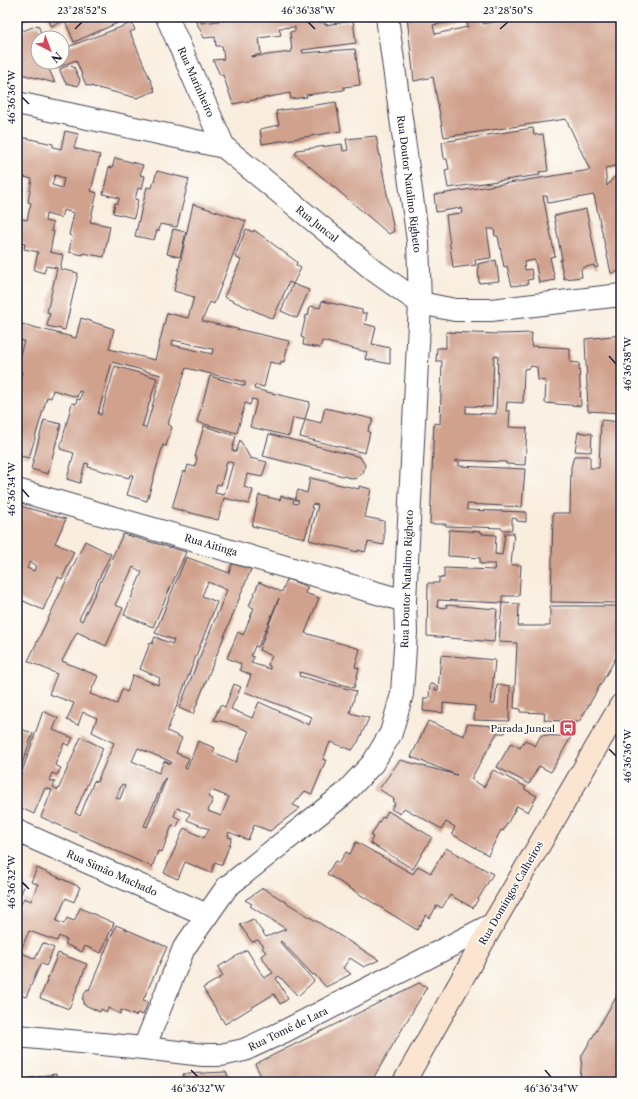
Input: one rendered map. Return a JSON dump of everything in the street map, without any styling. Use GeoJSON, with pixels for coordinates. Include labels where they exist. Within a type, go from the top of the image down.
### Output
{"type":"FeatureCollection","features":[{"type":"Feature","properties":{"kind":"main road","name":"Rua Domingos Calheiros"},"geometry":{"type":"LineString","coordinates":[[404,1082],[493,924],[621,705]]}},
{"type":"Feature","properties":{"kind":"street","name":"Rua Marinheiro"},"geometry":{"type":"LineString","coordinates":[[168,17],[224,147]]}},
{"type":"Feature","properties":{"kind":"street","name":"Rua Doutor Natalino Righeto"},"geometry":{"type":"LineString","coordinates":[[144,1048],[184,948],[227,887],[344,794],[373,763],[391,733],[402,694],[406,632],[405,601],[420,303],[418,241],[387,17]]}},
{"type":"Feature","properties":{"kind":"street","name":"Rua Juncal"},"geometry":{"type":"LineString","coordinates":[[17,103],[224,147],[376,272],[420,303],[455,310],[491,310],[621,295]]}},
{"type":"Feature","properties":{"kind":"street","name":"Rua Aitinga"},"geometry":{"type":"LineString","coordinates":[[17,490],[405,601]]}},
{"type":"Feature","properties":{"kind":"street","name":"Rua Simão Machado"},"geometry":{"type":"LineString","coordinates":[[17,831],[207,915]]}},
{"type":"Feature","properties":{"kind":"street","name":"Rua Tomé de Lara"},"geometry":{"type":"LineString","coordinates":[[17,1036],[203,1055],[221,1055],[244,1050],[493,924]]}},
{"type":"Feature","properties":{"kind":"building"},"geometry":{"type":"Polygon","coordinates":[[[18,17],[33,17],[21,22],[18,17]]]}},
{"type":"Feature","properties":{"kind":"building"},"geometry":{"type":"Polygon","coordinates":[[[48,17],[125,17],[121,19],[122,21],[74,42],[66,23],[71,20],[71,18],[51,26],[48,17]]]}},
{"type":"Feature","properties":{"kind":"building"},"geometry":{"type":"Polygon","coordinates":[[[194,17],[208,17],[201,19],[201,23],[219,21],[219,17],[237,17],[238,19],[258,17],[308,17],[308,23],[324,22],[325,25],[353,21],[356,43],[302,50],[303,53],[355,49],[360,85],[344,87],[344,90],[306,95],[307,97],[291,99],[290,93],[233,104],[223,75],[220,75],[213,60],[224,59],[222,46],[216,46],[215,37],[204,38],[194,17]],[[295,27],[279,28],[281,35],[259,38],[261,54],[251,57],[291,52],[290,32],[295,31],[295,27]]]}},
{"type":"Feature","properties":{"kind":"building"},"geometry":{"type":"Polygon","coordinates":[[[407,17],[458,17],[458,21],[433,25],[435,34],[468,27],[466,17],[482,17],[483,24],[505,20],[504,17],[621,17],[621,165],[605,168],[607,186],[614,177],[621,176],[621,271],[611,273],[594,195],[548,203],[547,196],[543,196],[555,256],[550,257],[555,280],[539,283],[535,260],[524,262],[525,270],[531,269],[533,279],[527,280],[528,284],[512,286],[507,266],[504,267],[498,236],[495,236],[494,229],[487,229],[491,258],[475,260],[476,265],[453,268],[446,215],[462,213],[461,208],[436,212],[434,195],[590,170],[566,119],[444,137],[433,77],[414,81],[407,17]]]}},
{"type":"Feature","properties":{"kind":"building"},"geometry":{"type":"Polygon","coordinates":[[[20,23],[23,31],[38,25],[40,30],[30,30],[30,70],[49,70],[55,83],[21,74],[17,65],[17,24],[20,23]]]}},
{"type":"Feature","properties":{"kind":"building"},"geometry":{"type":"Polygon","coordinates":[[[132,23],[135,30],[130,32],[155,91],[137,98],[86,85],[76,60],[70,62],[70,46],[132,23]]]}},
{"type":"Feature","properties":{"kind":"building"},"geometry":{"type":"Polygon","coordinates":[[[70,66],[74,67],[80,80],[78,86],[66,83],[60,71],[70,70],[70,66]]]}},
{"type":"Feature","properties":{"kind":"building"},"geometry":{"type":"Polygon","coordinates":[[[336,102],[341,131],[262,144],[260,129],[279,125],[276,111],[336,102]]]}},
{"type":"Feature","properties":{"kind":"building"},"geometry":{"type":"Polygon","coordinates":[[[17,120],[20,120],[18,130],[17,130],[17,120]]]}},
{"type":"Feature","properties":{"kind":"building"},"geometry":{"type":"Polygon","coordinates":[[[533,128],[534,135],[543,134],[548,171],[539,172],[540,175],[448,188],[445,170],[449,169],[447,159],[444,159],[442,142],[533,128]]]}},
{"type":"Feature","properties":{"kind":"building"},"geometry":{"type":"Polygon","coordinates":[[[65,131],[78,134],[74,148],[100,155],[91,191],[97,193],[90,222],[110,226],[104,257],[83,253],[83,255],[69,252],[72,236],[69,235],[74,213],[63,210],[61,218],[46,214],[45,221],[53,223],[51,231],[54,231],[50,252],[63,255],[60,269],[78,273],[65,330],[47,326],[50,313],[47,312],[57,268],[46,266],[44,273],[34,270],[38,252],[24,249],[25,244],[17,242],[17,218],[27,220],[31,203],[28,202],[32,179],[17,175],[17,156],[21,137],[53,144],[53,147],[61,149],[65,131]],[[55,175],[52,185],[62,188],[64,178],[55,175]]]}},
{"type":"Feature","properties":{"kind":"building"},"geometry":{"type":"Polygon","coordinates":[[[376,136],[394,231],[389,234],[295,154],[297,150],[342,144],[343,151],[348,150],[346,139],[376,136]]]}},
{"type":"Feature","properties":{"kind":"building"},"geometry":{"type":"Polygon","coordinates":[[[115,158],[143,165],[140,175],[145,176],[142,189],[138,188],[135,199],[138,200],[134,218],[113,213],[115,203],[118,203],[119,198],[103,194],[109,167],[112,168],[115,158]]]}},
{"type":"Feature","properties":{"kind":"building"},"geometry":{"type":"Polygon","coordinates":[[[157,171],[189,179],[177,227],[160,224],[159,231],[157,230],[154,240],[135,236],[147,187],[152,188],[157,171]]]}},
{"type":"Feature","properties":{"kind":"building"},"geometry":{"type":"Polygon","coordinates":[[[17,176],[24,178],[21,188],[23,188],[18,213],[17,176]]]}},
{"type":"Feature","properties":{"kind":"building"},"geometry":{"type":"Polygon","coordinates":[[[193,204],[246,221],[214,304],[210,302],[202,321],[289,341],[284,362],[281,361],[281,365],[270,362],[264,387],[255,385],[254,389],[310,402],[305,419],[321,423],[325,408],[373,419],[371,426],[369,426],[368,432],[370,432],[365,453],[300,437],[305,420],[293,418],[289,436],[250,427],[257,400],[252,399],[250,405],[245,403],[237,433],[197,422],[210,376],[245,386],[245,382],[186,368],[168,424],[172,427],[166,446],[163,445],[147,501],[127,495],[133,475],[130,475],[129,478],[88,467],[89,464],[85,463],[80,483],[67,479],[74,453],[60,449],[72,403],[76,404],[77,399],[80,400],[82,392],[79,391],[77,397],[53,390],[51,398],[47,397],[29,458],[17,455],[17,387],[22,372],[17,371],[17,365],[24,341],[17,339],[22,324],[76,338],[81,318],[114,329],[109,349],[155,360],[167,313],[188,318],[194,297],[174,291],[193,204]],[[173,340],[172,345],[212,354],[213,349],[173,340]],[[112,362],[98,414],[101,415],[115,366],[157,378],[142,427],[146,428],[161,375],[112,362]]]}},
{"type":"Feature","properties":{"kind":"building"},"geometry":{"type":"Polygon","coordinates":[[[586,209],[598,267],[595,268],[594,265],[582,268],[582,277],[564,279],[554,216],[586,209]]]}},
{"type":"Feature","properties":{"kind":"building"},"geometry":{"type":"Polygon","coordinates":[[[173,229],[186,232],[180,257],[167,254],[173,229]]]}},
{"type":"Feature","properties":{"kind":"building"},"geometry":{"type":"Polygon","coordinates":[[[246,229],[253,232],[254,230],[297,262],[296,265],[301,268],[293,284],[289,282],[273,319],[224,297],[241,260],[235,257],[246,229]]]}},
{"type":"Feature","properties":{"kind":"building"},"geometry":{"type":"Polygon","coordinates":[[[496,260],[499,281],[479,283],[478,264],[496,260]]]}},
{"type":"Feature","properties":{"kind":"building"},"geometry":{"type":"Polygon","coordinates":[[[293,284],[309,290],[297,318],[281,311],[293,284]]]}},
{"type":"Feature","properties":{"kind":"building"},"geometry":{"type":"Polygon","coordinates":[[[322,301],[362,310],[362,313],[367,313],[365,324],[376,327],[372,344],[390,348],[390,364],[365,359],[367,352],[322,341],[320,348],[303,345],[304,338],[301,337],[306,315],[308,316],[310,306],[320,308],[322,301]]]}},
{"type":"Feature","properties":{"kind":"building"},"geometry":{"type":"Polygon","coordinates":[[[446,332],[499,334],[532,333],[531,346],[570,348],[570,362],[579,363],[581,406],[545,403],[546,381],[538,380],[537,367],[530,366],[530,368],[524,369],[523,403],[507,402],[506,411],[510,411],[509,427],[527,428],[525,465],[506,464],[506,462],[455,460],[455,462],[459,462],[459,466],[525,469],[522,507],[467,504],[467,510],[526,512],[526,522],[517,521],[517,519],[512,518],[512,530],[502,530],[502,528],[430,524],[434,423],[440,424],[442,361],[436,361],[437,348],[446,348],[446,332]],[[494,356],[492,407],[466,406],[466,413],[496,414],[498,356],[494,356]]]}},
{"type":"Feature","properties":{"kind":"building"},"geometry":{"type":"Polygon","coordinates":[[[621,335],[621,413],[588,411],[585,339],[621,335]]]}},
{"type":"Feature","properties":{"kind":"building"},"geometry":{"type":"Polygon","coordinates":[[[44,420],[61,424],[48,474],[31,469],[44,420]]]}},
{"type":"Feature","properties":{"kind":"building"},"geometry":{"type":"Polygon","coordinates":[[[601,420],[621,422],[621,603],[551,602],[553,513],[570,513],[571,467],[574,456],[590,456],[590,468],[599,468],[601,420]]]}},
{"type":"Feature","properties":{"kind":"building"},"geometry":{"type":"Polygon","coordinates":[[[204,426],[236,436],[232,450],[236,452],[240,440],[250,458],[267,462],[262,477],[247,474],[244,487],[253,490],[249,504],[224,498],[218,520],[172,508],[183,471],[186,472],[188,465],[195,467],[197,457],[195,457],[204,426]],[[227,461],[221,485],[217,484],[215,493],[224,495],[233,463],[227,461]]]}},
{"type":"Feature","properties":{"kind":"building"},"geometry":{"type":"Polygon","coordinates":[[[578,432],[592,434],[591,452],[575,451],[578,432]]]}},
{"type":"Feature","properties":{"kind":"building"},"geometry":{"type":"Polygon","coordinates":[[[269,434],[360,457],[365,465],[363,473],[355,479],[263,456],[269,434]]]}},
{"type":"Feature","properties":{"kind":"building"},"geometry":{"type":"Polygon","coordinates":[[[310,478],[359,489],[359,486],[371,489],[365,517],[384,521],[384,545],[368,542],[365,552],[358,550],[358,552],[309,540],[318,505],[312,504],[311,508],[313,508],[305,538],[252,526],[259,495],[280,500],[281,496],[294,499],[293,503],[297,504],[299,501],[295,500],[298,490],[307,493],[310,478]]]}},
{"type":"Feature","properties":{"kind":"building"},"geometry":{"type":"Polygon","coordinates":[[[17,505],[66,519],[55,543],[74,552],[62,579],[58,577],[43,610],[17,598],[17,505]],[[30,562],[27,568],[34,571],[36,565],[30,562]]]}},
{"type":"Feature","properties":{"kind":"building"},"geometry":{"type":"Polygon","coordinates":[[[449,530],[482,532],[482,534],[496,535],[495,554],[502,555],[505,533],[514,533],[511,565],[521,565],[519,596],[502,596],[502,603],[438,600],[437,607],[446,608],[446,605],[497,609],[494,642],[427,636],[428,583],[439,583],[439,577],[444,578],[444,568],[494,570],[495,564],[480,564],[480,558],[448,556],[449,530]]]}},
{"type":"Feature","properties":{"kind":"building"},"geometry":{"type":"Polygon","coordinates":[[[123,534],[186,552],[153,627],[124,615],[142,572],[133,567],[115,605],[123,608],[106,646],[77,632],[62,661],[98,676],[90,694],[117,704],[122,689],[127,692],[133,675],[158,685],[160,678],[140,669],[150,643],[152,644],[155,637],[172,644],[174,640],[155,633],[186,557],[229,573],[232,564],[251,569],[193,714],[179,708],[227,590],[208,582],[202,596],[217,602],[167,731],[182,738],[176,753],[189,758],[185,768],[187,769],[198,741],[215,748],[213,752],[236,762],[249,731],[225,722],[214,720],[220,705],[225,707],[234,684],[241,687],[231,709],[252,718],[259,702],[309,725],[312,717],[245,692],[251,675],[240,670],[241,664],[227,658],[238,632],[243,635],[254,608],[249,606],[259,582],[282,592],[287,579],[308,587],[305,593],[319,598],[305,633],[360,649],[355,667],[359,668],[354,688],[300,672],[299,676],[356,691],[350,713],[369,718],[358,742],[352,750],[330,742],[323,760],[326,760],[312,794],[305,791],[293,805],[300,808],[270,831],[254,825],[248,840],[229,832],[228,837],[232,838],[222,865],[215,862],[211,873],[185,862],[178,879],[164,873],[184,828],[204,838],[209,829],[187,820],[190,813],[177,808],[174,816],[180,819],[177,827],[172,825],[162,852],[158,851],[152,867],[41,817],[52,790],[45,788],[34,814],[17,806],[17,786],[43,711],[58,718],[53,730],[73,738],[69,746],[64,743],[55,765],[61,768],[57,775],[52,773],[49,780],[55,782],[53,787],[58,790],[81,737],[103,748],[75,813],[80,816],[94,781],[97,782],[114,743],[92,732],[97,718],[83,712],[78,725],[67,720],[74,703],[49,694],[57,674],[28,661],[85,541],[111,554],[79,619],[82,621],[123,534]],[[279,598],[258,647],[255,646],[251,656],[254,657],[251,663],[270,669],[270,666],[268,665],[272,656],[259,650],[279,598]],[[138,748],[132,761],[159,773],[164,761],[171,764],[172,762],[138,748]],[[165,778],[144,826],[147,827],[166,779],[165,778]],[[122,784],[116,798],[120,799],[125,786],[122,784]],[[211,790],[208,797],[213,799],[208,811],[221,816],[229,797],[211,790]]]}},
{"type":"Feature","properties":{"kind":"building"},"geometry":{"type":"Polygon","coordinates":[[[502,603],[519,604],[518,626],[550,626],[550,606],[621,606],[621,649],[579,722],[544,720],[545,713],[520,712],[520,709],[514,708],[517,643],[499,642],[502,603]]]}},
{"type":"Feature","properties":{"kind":"building"},"geometry":{"type":"Polygon","coordinates":[[[441,655],[495,660],[491,704],[495,704],[497,684],[510,686],[509,721],[474,720],[475,706],[443,703],[443,713],[423,711],[424,698],[429,698],[430,684],[436,685],[435,690],[438,690],[441,655]]]}},
{"type":"Feature","properties":{"kind":"building"},"geometry":{"type":"Polygon","coordinates":[[[428,721],[464,736],[467,724],[507,727],[505,733],[497,733],[471,779],[484,787],[493,770],[526,787],[524,789],[537,796],[528,812],[517,806],[503,831],[501,830],[488,855],[452,834],[455,827],[446,822],[442,829],[404,808],[400,814],[391,809],[395,804],[393,802],[394,799],[379,789],[400,760],[457,775],[411,757],[428,721]]]}},
{"type":"Feature","properties":{"kind":"building"},"geometry":{"type":"Polygon","coordinates":[[[17,728],[33,733],[17,778],[17,728]]]}},
{"type":"Feature","properties":{"kind":"building"},"geometry":{"type":"Polygon","coordinates":[[[541,735],[571,737],[551,772],[539,766],[529,784],[497,767],[511,743],[520,748],[525,740],[535,746],[541,735]]]}},
{"type":"Feature","properties":{"kind":"building"},"geometry":{"type":"Polygon","coordinates":[[[388,811],[432,837],[413,869],[370,843],[373,837],[371,836],[382,817],[384,818],[388,811]]]}},
{"type":"Feature","properties":{"kind":"building"},"geometry":{"type":"Polygon","coordinates":[[[356,842],[413,874],[418,866],[431,873],[446,848],[493,874],[473,908],[450,895],[442,908],[437,905],[430,918],[426,915],[417,930],[327,874],[335,861],[339,863],[346,852],[350,854],[356,842]]]}},
{"type":"Feature","properties":{"kind":"building"},"geometry":{"type":"Polygon","coordinates":[[[37,868],[80,887],[74,902],[66,898],[56,921],[64,924],[67,918],[74,921],[80,908],[114,923],[101,953],[85,946],[82,952],[65,944],[67,940],[59,936],[57,941],[29,931],[20,952],[35,959],[43,943],[54,948],[46,966],[41,963],[26,997],[17,994],[17,913],[24,898],[31,901],[38,884],[31,882],[37,868]]]}},
{"type":"Feature","properties":{"kind":"building"},"geometry":{"type":"Polygon","coordinates":[[[17,880],[25,884],[17,903],[17,880]]]}},
{"type":"Feature","properties":{"kind":"building"},"geometry":{"type":"Polygon","coordinates":[[[263,888],[379,960],[364,967],[350,958],[343,968],[351,974],[326,987],[281,941],[280,942],[314,981],[298,996],[279,976],[276,978],[288,999],[280,1004],[274,994],[225,1024],[203,988],[223,976],[218,967],[247,950],[264,978],[273,973],[261,956],[266,952],[262,948],[264,946],[258,940],[252,942],[240,925],[253,919],[266,937],[286,929],[250,906],[252,904],[245,900],[263,888]]]}},
{"type":"Feature","properties":{"kind":"building"},"geometry":{"type":"Polygon","coordinates":[[[116,925],[167,947],[143,1000],[148,1002],[143,1015],[137,1013],[136,1016],[121,1010],[120,1014],[108,1008],[107,1012],[101,1009],[100,1012],[83,1004],[84,1000],[82,999],[87,989],[89,990],[116,925]]]}},
{"type":"Feature","properties":{"kind":"building"},"geometry":{"type":"Polygon","coordinates":[[[58,953],[87,964],[69,1009],[40,998],[58,953]]]}},
{"type":"Feature","properties":{"kind":"building"},"geometry":{"type":"Polygon","coordinates":[[[419,983],[427,987],[371,1082],[264,1082],[255,1064],[419,983]]]}},
{"type":"Feature","properties":{"kind":"building"},"geometry":{"type":"Polygon","coordinates":[[[621,989],[621,1082],[580,1082],[582,1055],[621,989]]]}},
{"type":"Feature","properties":{"kind":"building"},"geometry":{"type":"Polygon","coordinates":[[[226,1072],[231,1082],[186,1082],[183,1074],[226,1072]]]}},
{"type":"Feature","properties":{"kind":"building"},"geometry":{"type":"Polygon","coordinates":[[[56,1074],[57,1082],[17,1082],[17,1080],[56,1074]]]}},
{"type":"Feature","properties":{"kind":"place","name":"Parada Juncal"},"geometry":{"type":"Point","coordinates":[568,728]}}]}
